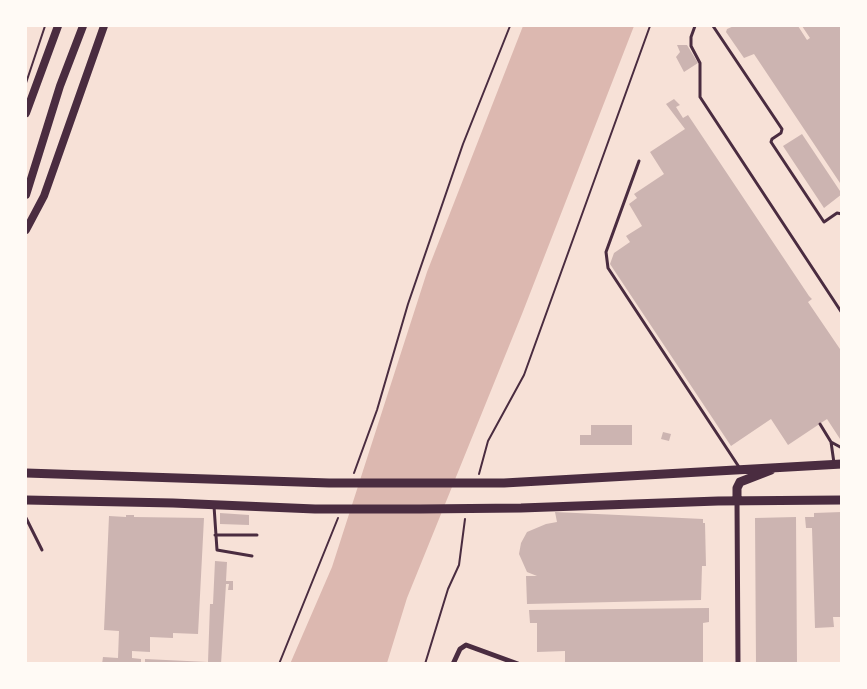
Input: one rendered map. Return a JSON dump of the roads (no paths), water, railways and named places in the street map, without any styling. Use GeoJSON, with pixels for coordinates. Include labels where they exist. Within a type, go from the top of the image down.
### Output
{"type":"FeatureCollection","features":[{"type":"Feature","properties":{"kind":"main road"},"geometry":{"type":"LineString","coordinates":[[26,113],[58,26]]}},
{"type":"Feature","properties":{"kind":"main road"},"geometry":{"type":"LineString","coordinates":[[26,193],[60,86],[83,26]]}},
{"type":"Feature","properties":{"kind":"main road"},"geometry":{"type":"LineString","coordinates":[[26,230],[44,196],[105,26]]}},
{"type":"Feature","properties":{"kind":"main road"},"geometry":{"type":"LineString","coordinates":[[26,473],[329,483],[527,483],[838,464]]}},
{"type":"Feature","properties":{"kind":"main road"},"geometry":{"type":"LineString","coordinates":[[737,501],[740,482],[782,466]]}},
{"type":"Feature","properties":{"kind":"main road"},"geometry":{"type":"LineString","coordinates":[[26,500],[214,504],[315,509],[521,508],[842,500]]}},
{"type":"Feature","properties":{"kind":"street"},"geometry":{"type":"LineString","coordinates":[[737,501],[738,663]]}},
{"type":"Feature","properties":{"kind":"street"},"geometry":{"type":"LineString","coordinates":[[453,663],[460,649],[466,645],[518,663]]}},
{"type":"Feature","properties":{"kind":"lane"},"geometry":{"type":"LineString","coordinates":[[695,26],[691,46],[700,63],[700,97],[842,313]]}},
{"type":"Feature","properties":{"kind":"lane"},"geometry":{"type":"LineString","coordinates":[[713,26],[782,129],[781,133],[771,142],[824,222],[837,213],[842,214]]}},
{"type":"Feature","properties":{"kind":"lane"},"geometry":{"type":"LineString","coordinates":[[639,161],[606,252],[608,268],[740,469]]}},
{"type":"Feature","properties":{"kind":"lane"},"geometry":{"type":"LineString","coordinates":[[820,424],[831,442],[838,464]]}},
{"type":"Feature","properties":{"kind":"lane"},"geometry":{"type":"LineString","coordinates":[[831,442],[842,448]]}},
{"type":"Feature","properties":{"kind":"lane"},"geometry":{"type":"LineString","coordinates":[[214,504],[217,550],[252,556]]}},
{"type":"Feature","properties":{"kind":"lane"},"geometry":{"type":"LineString","coordinates":[[26,518],[42,550]]}},
{"type":"Feature","properties":{"kind":"lane"},"geometry":{"type":"LineString","coordinates":[[215,535],[257,535]]}}]}
